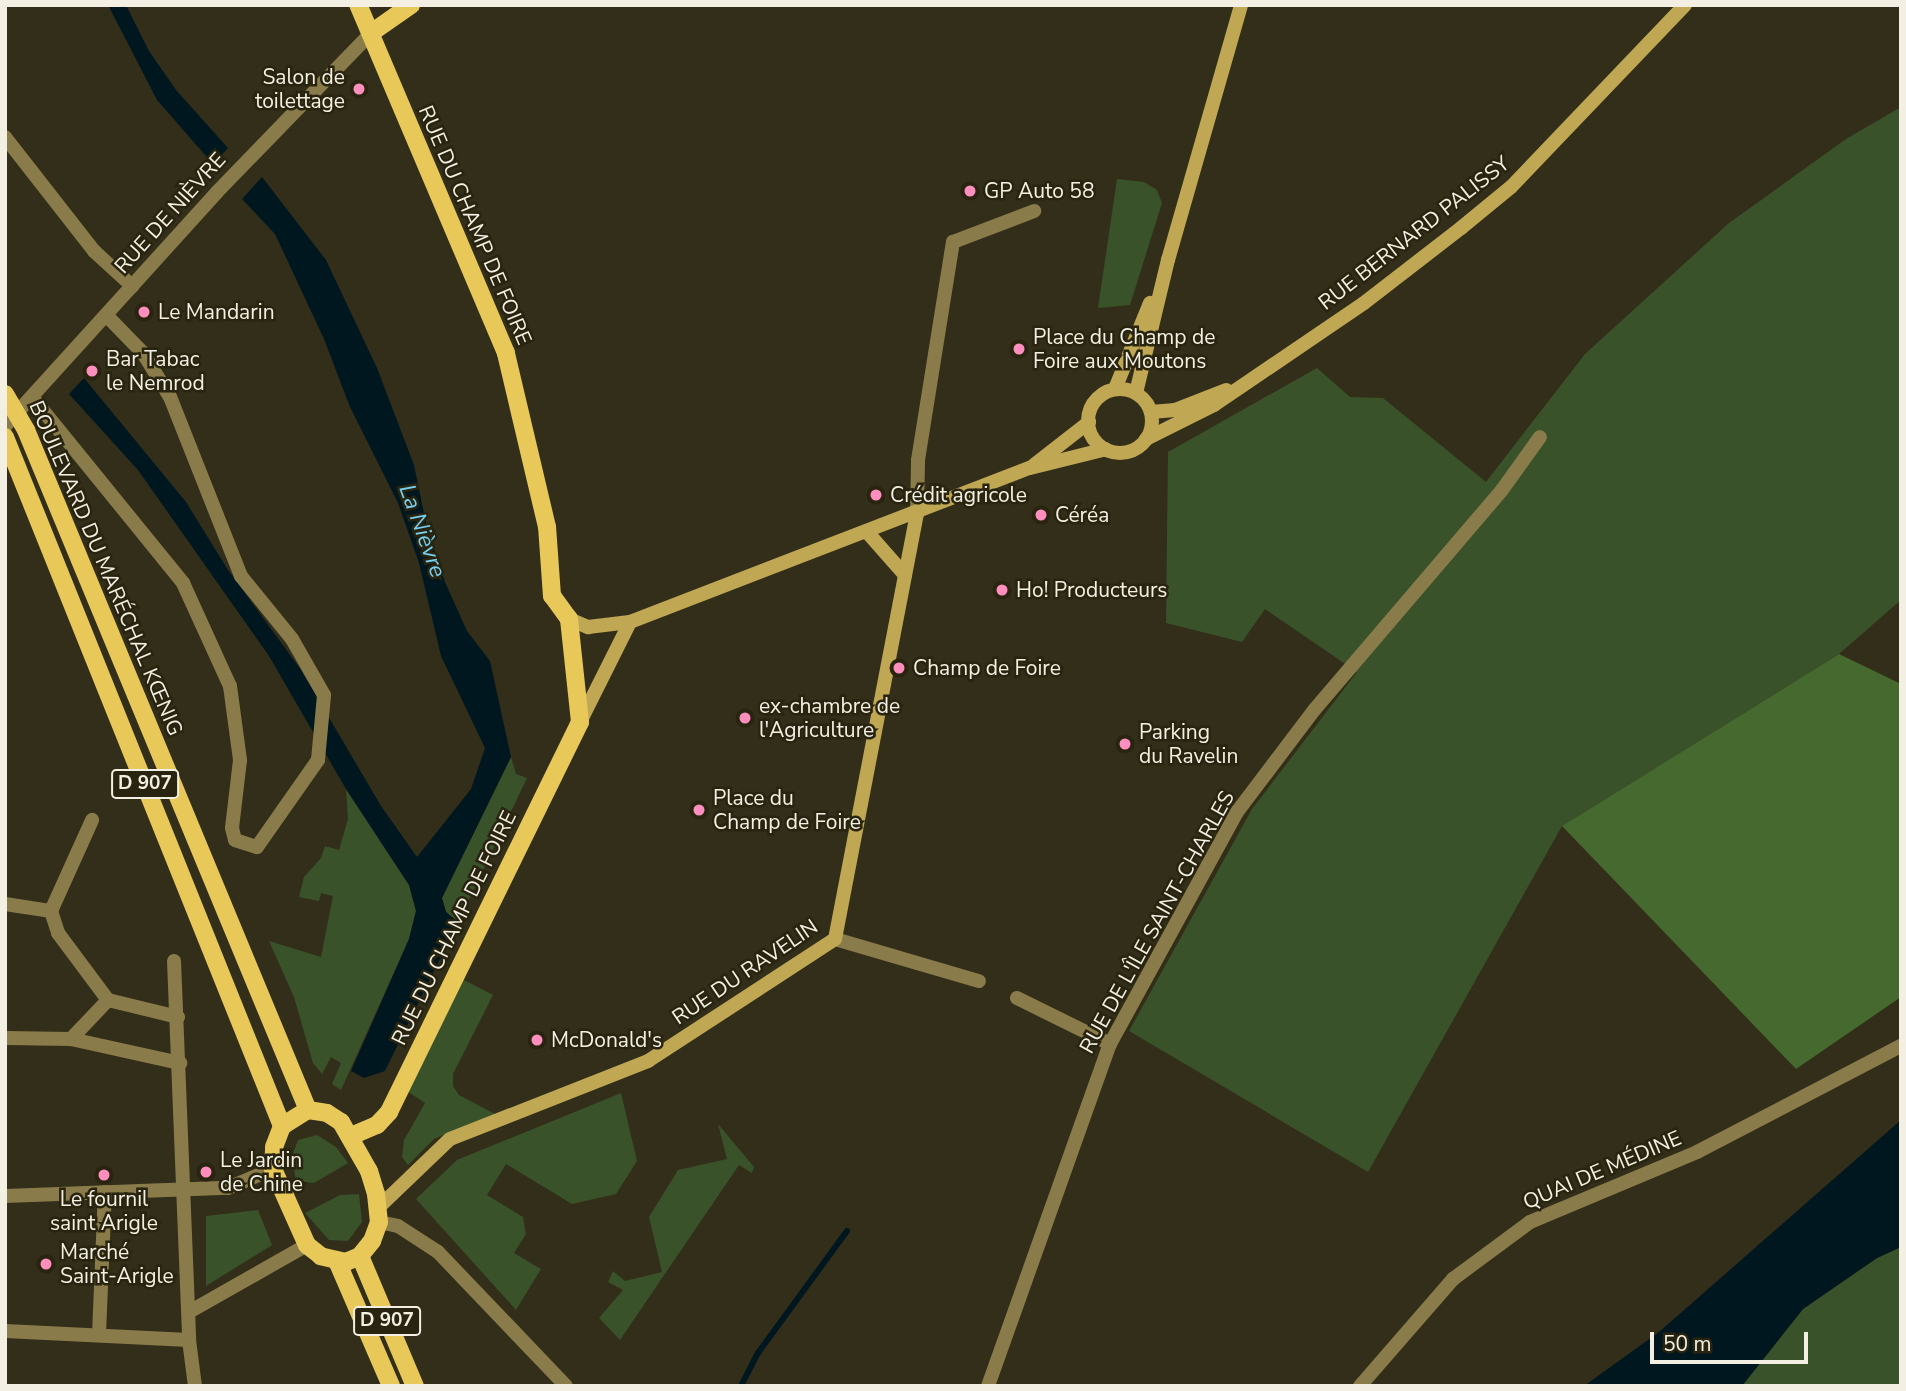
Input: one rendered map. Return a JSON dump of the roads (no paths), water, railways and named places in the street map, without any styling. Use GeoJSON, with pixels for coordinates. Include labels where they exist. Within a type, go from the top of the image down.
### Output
{"type":"FeatureCollection","features":[{"type":"Feature","properties":{"kind":"main road","name":"RUE DU CHAMP DE FOIRE"},"geometry":{"type":"LineString","coordinates":[[358,5],[506,353],[547,527],[552,596],[569,619],[580,722]]}},
{"type":"Feature","properties":{"kind":"main road"},"geometry":{"type":"LineString","coordinates":[[371,33],[411,5]]}},
{"type":"Feature","properties":{"kind":"main road"},"geometry":{"type":"LineString","coordinates":[[1136,393],[1168,260],[1241,5]]}},
{"type":"Feature","properties":{"kind":"main road","name":"RUE BERNARD PALISSY"},"geometry":{"type":"LineString","coordinates":[[1146,439],[1214,405],[1364,303],[1511,187],[1685,5]]}},
{"type":"Feature","properties":{"kind":"main road"},"geometry":{"type":"LineString","coordinates":[[1106,449],[1094,438],[1089,422],[1093,404],[1115,389],[1168,260]]}},
{"type":"Feature","properties":{"kind":"main road","name":"RUE BERNARD PALISSY"},"geometry":{"type":"LineString","coordinates":[[1151,412],[1175,410],[1240,385]]}},
{"type":"Feature","properties":{"kind":"main road"},"geometry":{"type":"LineString","coordinates":[[569,619],[588,627],[630,622],[918,514],[1030,468],[1106,449],[1125,452],[1146,439],[1151,412],[1136,393],[1115,389]]}},
{"type":"Feature","properties":{"kind":"main road","name":"BOULEVARD DU MARÉCHAL KŒNIG"},"geometry":{"type":"LineString","coordinates":[[5,394],[26,430],[308,1110]]}},
{"type":"Feature","properties":{"kind":"main road"},"geometry":{"type":"LineString","coordinates":[[1030,468],[1089,422]]}},
{"type":"Feature","properties":{"kind":"main road","name":"BOULEVARD DU MARÉCHAL KŒNIG"},"geometry":{"type":"LineString","coordinates":[[6,435],[282,1126]]}},
{"type":"Feature","properties":{"kind":"main road","name":"RUE DU RAVELIN"},"geometry":{"type":"LineString","coordinates":[[379,1215],[450,1139],[648,1061],[835,939],[918,514]]}},
{"type":"Feature","properties":{"kind":"main road"},"geometry":{"type":"LineString","coordinates":[[868,533],[905,575]]}},
{"type":"Feature","properties":{"kind":"main road","name":"RUE DU CHAMP DE FOIRE"},"geometry":{"type":"LineString","coordinates":[[351,1136],[377,1125],[389,1112],[630,622]]}},
{"type":"Feature","properties":{"kind":"main road"},"geometry":{"type":"LineString","coordinates":[[308,1110],[327,1113],[351,1136],[369,1171],[379,1215],[360,1256],[337,1261],[307,1245],[273,1169],[274,1147],[282,1126],[308,1110]]}},
{"type":"Feature","properties":{"kind":"main road","name":"D 907"},"geometry":{"type":"LineString","coordinates":[[360,1256],[415,1386]]}},
{"type":"Feature","properties":{"kind":"main road","name":"D 907"},"geometry":{"type":"LineString","coordinates":[[337,1261],[391,1386]]}},
{"type":"Feature","properties":{"kind":"street","name":"RUE DE NIÈVRE"},"geometry":{"type":"LineString","coordinates":[[6,435],[32,397],[132,286],[371,33]]}},
{"type":"Feature","properties":{"kind":"street"},"geometry":{"type":"LineString","coordinates":[[5,137],[94,251],[132,286]]}},
{"type":"Feature","properties":{"kind":"street"},"geometry":{"type":"LineString","coordinates":[[918,514],[918,460],[953,242],[1034,211]]}},
{"type":"Feature","properties":{"kind":"street"},"geometry":{"type":"LineString","coordinates":[[32,397],[183,583],[230,686],[240,760],[232,828],[235,840],[257,847],[318,760],[324,695],[292,639],[241,576],[170,397],[143,354],[106,315]]}},
{"type":"Feature","properties":{"kind":"street","name":"RUE DE L'ÎLE SAINT-CHARLES"},"geometry":{"type":"LineString","coordinates":[[988,1386],[1110,1044],[1237,813],[1315,709],[1502,490],[1540,437]]}},
{"type":"Feature","properties":{"kind":"street"},"geometry":{"type":"LineString","coordinates":[[92,820],[51,911],[58,933],[108,1000],[178,1017]]}},
{"type":"Feature","properties":{"kind":"street"},"geometry":{"type":"LineString","coordinates":[[5,904],[51,911]]}},
{"type":"Feature","properties":{"kind":"street"},"geometry":{"type":"LineString","coordinates":[[835,939],[979,981]]}},
{"type":"Feature","properties":{"kind":"street"},"geometry":{"type":"LineString","coordinates":[[174,961],[189,1340],[195,1386]]}},
{"type":"Feature","properties":{"kind":"street"},"geometry":{"type":"LineString","coordinates":[[1017,998],[1110,1044]]}},
{"type":"Feature","properties":{"kind":"street"},"geometry":{"type":"LineString","coordinates":[[71,1039],[108,1000]]}},
{"type":"Feature","properties":{"kind":"street"},"geometry":{"type":"LineString","coordinates":[[5,1038],[71,1039],[180,1063]]}},
{"type":"Feature","properties":{"kind":"street","name":"QUAI DE MÉDINE"},"geometry":{"type":"LineString","coordinates":[[1360,1386],[1453,1279],[1530,1222],[1696,1152],[1901,1046]]}},
{"type":"Feature","properties":{"kind":"street"},"geometry":{"type":"LineString","coordinates":[[5,1196],[228,1188],[273,1169]]}},
{"type":"Feature","properties":{"kind":"street"},"geometry":{"type":"LineString","coordinates":[[99,1334],[105,1192]]}},
{"type":"Feature","properties":{"kind":"street"},"geometry":{"type":"LineString","coordinates":[[379,1215],[439,1252],[566,1386]]}},
{"type":"Feature","properties":{"kind":"street"},"geometry":{"type":"LineString","coordinates":[[189,1312],[307,1245]]}},
{"type":"Feature","properties":{"kind":"street"},"geometry":{"type":"LineString","coordinates":[[5,1331],[189,1340]]}},
{"type":"Feature","properties":{"kind":"water"},"geometry":{"type":"Polygon","coordinates":[[[108,5],[126,5],[149,51],[176,90],[228,148],[213,164],[157,100],[108,5]]]}},
{"type":"Feature","properties":{"kind":"water","name":"La Nièvre"},"geometry":{"type":"Polygon","coordinates":[[[262,177],[326,260],[377,368],[414,465],[428,532],[445,582],[467,631],[490,661],[511,757],[442,898],[446,912],[458,922],[385,1071],[364,1078],[351,1071],[409,939],[416,911],[409,885],[346,789],[269,656],[138,470],[69,394],[84,378],[186,502],[228,570],[301,670],[381,806],[417,857],[471,789],[485,748],[441,656],[419,563],[398,503],[350,407],[324,339],[275,234],[242,199],[262,177]]]}},
{"type":"Feature","properties":{"kind":"water"},"geometry":{"type":"Polygon","coordinates":[[[1901,1120],[1901,1247],[1877,1258],[1803,1309],[1742,1386],[1584,1386],[1659,1332],[1901,1120]]]}},
{"type":"Feature","properties":{"kind":"waterway"},"geometry":{"type":"LineString","coordinates":[[741,1386],[758,1353],[847,1231]]}},
{"type":"Feature","properties":{"kind":"place","name":"Salon de toilettage"},"geometry":{"type":"Point","coordinates":[359,89]}},
{"type":"Feature","properties":{"kind":"place","name":"GP Auto 58"},"geometry":{"type":"Point","coordinates":[970,191]}},
{"type":"Feature","properties":{"kind":"place","name":"Le Mandarin"},"geometry":{"type":"Point","coordinates":[144,312]}},
{"type":"Feature","properties":{"kind":"place","name":"Place du Champ de Foire aux Moutons"},"geometry":{"type":"Point","coordinates":[1019,349]}},
{"type":"Feature","properties":{"kind":"place","name":"Bar Tabac le Nemrod"},"geometry":{"type":"Point","coordinates":[92,371]}},
{"type":"Feature","properties":{"kind":"place","name":"Crédit agricole"},"geometry":{"type":"Point","coordinates":[876,495]}},
{"type":"Feature","properties":{"kind":"place","name":"Céréa"},"geometry":{"type":"Point","coordinates":[1041,515]}},
{"type":"Feature","properties":{"kind":"place","name":"Ho! Producteurs"},"geometry":{"type":"Point","coordinates":[1002,590]}},
{"type":"Feature","properties":{"kind":"place","name":"Champ de Foire"},"geometry":{"type":"Point","coordinates":[899,668]}},
{"type":"Feature","properties":{"kind":"place","name":"ex-chambre de l'Agriculture"},"geometry":{"type":"Point","coordinates":[745,718]}},
{"type":"Feature","properties":{"kind":"place","name":"Parking du Ravelin"},"geometry":{"type":"Point","coordinates":[1125,744]}},
{"type":"Feature","properties":{"kind":"place","name":"Place du Champ de Foire"},"geometry":{"type":"Point","coordinates":[699,810]}},
{"type":"Feature","properties":{"kind":"place","name":"McDonald's"},"geometry":{"type":"Point","coordinates":[537,1040]}},
{"type":"Feature","properties":{"kind":"place","name":"Le Jardin de Chine"},"geometry":{"type":"Point","coordinates":[206,1172]}},
{"type":"Feature","properties":{"kind":"place","name":"Le fournil saint Arigle"},"geometry":{"type":"Point","coordinates":[104,1175]}},
{"type":"Feature","properties":{"kind":"place","name":"Marché Saint-Arigle"},"geometry":{"type":"Point","coordinates":[46,1264]}}]}
